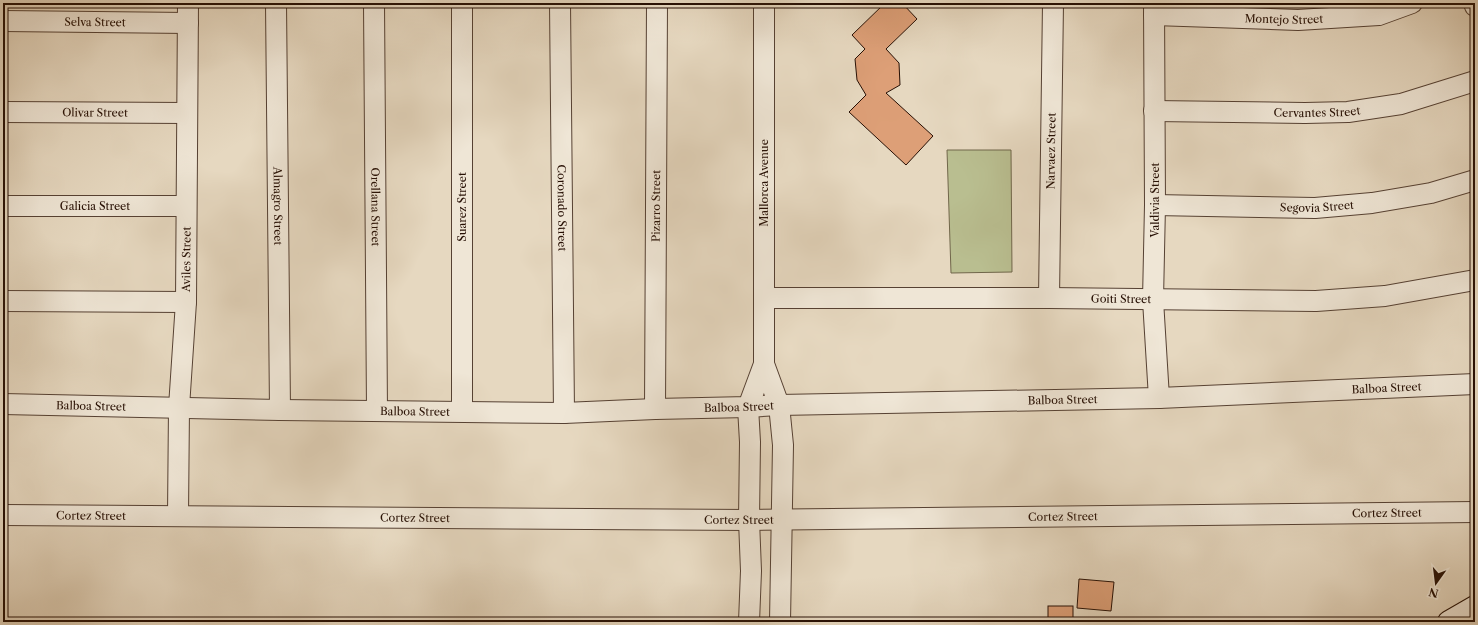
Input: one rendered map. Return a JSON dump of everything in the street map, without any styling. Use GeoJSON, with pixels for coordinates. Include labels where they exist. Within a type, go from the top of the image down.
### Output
{"type":"FeatureCollection","features":[{"type":"Feature","properties":{"kind":"main road"},"geometry":{"type":"LineString","coordinates":[[1449,622],[1475,606]]}},
{"type":"Feature","properties":{"kind":"street","name":"Aviles Street"},"geometry":{"type":"LineString","coordinates":[[178,516],[179,407],[186,302],[188,3]]}},
{"type":"Feature","properties":{"kind":"street","name":"Almagro Street"},"geometry":{"type":"LineString","coordinates":[[276,3],[280,410]]}},
{"type":"Feature","properties":{"kind":"street","name":"Orellana Street"},"geometry":{"type":"LineString","coordinates":[[374,3],[377,411]]}},
{"type":"Feature","properties":{"kind":"street","name":"Suarez Street"},"geometry":{"type":"LineString","coordinates":[[462,3],[462,412]]}},
{"type":"Feature","properties":{"kind":"street","name":"Coronado Street"},"geometry":{"type":"LineString","coordinates":[[560,3],[564,412]]}},
{"type":"Feature","properties":{"kind":"street","name":"Pizarro Street"},"geometry":{"type":"LineString","coordinates":[[655,408],[657,3]]}},
{"type":"Feature","properties":{"kind":"street","name":"Mallorca Avenue"},"geometry":{"type":"LineString","coordinates":[[749,622],[750,442],[748,407],[764,364],[764,3]]}},
{"type":"Feature","properties":{"kind":"street","name":"Narvaez Street"},"geometry":{"type":"LineString","coordinates":[[1049,298],[1053,3]]}},
{"type":"Feature","properties":{"kind":"street","name":"Montejo Street"},"geometry":{"type":"LineString","coordinates":[[1154,9],[1298,20],[1379,15],[1412,3]]}},
{"type":"Feature","properties":{"kind":"street","name":"Valdivia Street"},"geometry":{"type":"LineString","coordinates":[[1154,9],[1155,205],[1153,300],[1159,398]]}},
{"type":"Feature","properties":{"kind":"street","name":"Selva Street"},"geometry":{"type":"LineString","coordinates":[[3,21],[188,23]]}},
{"type":"Feature","properties":{"kind":"street","name":"Cervantes Street"},"geometry":{"type":"LineString","coordinates":[[1154,111],[1305,113],[1348,112],[1401,104],[1475,81]]}},
{"type":"Feature","properties":{"kind":"street","name":"Olivar Street"},"geometry":{"type":"LineString","coordinates":[[3,112],[187,113]]}},
{"type":"Feature","properties":{"kind":"street","name":"Segovia Street"},"geometry":{"type":"LineString","coordinates":[[1155,205],[1315,208],[1387,200],[1431,193],[1475,180]]}},
{"type":"Feature","properties":{"kind":"street","name":"Galicia Street"},"geometry":{"type":"LineString","coordinates":[[3,206],[186,206]]}},
{"type":"Feature","properties":{"kind":"street","name":"Goiti Street"},"geometry":{"type":"LineString","coordinates":[[765,298],[1049,298],[1316,301],[1385,296],[1475,280]]}},
{"type":"Feature","properties":{"kind":"street"},"geometry":{"type":"LineString","coordinates":[[3,301],[186,302]]}},
{"type":"Feature","properties":{"kind":"street","name":"Mallorca Avenue"},"geometry":{"type":"LineString","coordinates":[[764,364],[780,405],[783,445],[780,622]]}},
{"type":"Feature","properties":{"kind":"street","name":"Balboa Street"},"geometry":{"type":"LineString","coordinates":[[3,404],[280,410],[564,412],[780,405],[1159,398],[1475,384]]}},
{"type":"Feature","properties":{"kind":"street","name":"Cortez Street"},"geometry":{"type":"LineString","coordinates":[[3,515],[782,520],[1475,512]]}},
{"type":"Feature","properties":{"kind":"street"},"geometry":{"type":"LineString","coordinates":[[749,594],[780,592]]}},
{"type":"Feature","properties":{"kind":"green space"},"geometry":{"type":"Polygon","coordinates":[[[947,150],[1011,150],[1012,272],[951,273],[947,150]]]}},
{"type":"Feature","properties":{"kind":"building"},"geometry":{"type":"Polygon","coordinates":[[[885,3],[902,3],[917,19],[886,49],[899,63],[900,85],[886,93],[933,136],[906,165],[849,112],[866,95],[857,80],[855,59],[865,49],[852,35],[885,3]]]}},
{"type":"Feature","properties":{"kind":"building"},"geometry":{"type":"Polygon","coordinates":[[[1079,579],[1114,582],[1111,611],[1077,608],[1079,579]]]}},
{"type":"Feature","properties":{"kind":"building"},"geometry":{"type":"Polygon","coordinates":[[[1048,606],[1073,606],[1073,622],[1048,622],[1048,606]]]}}]}
